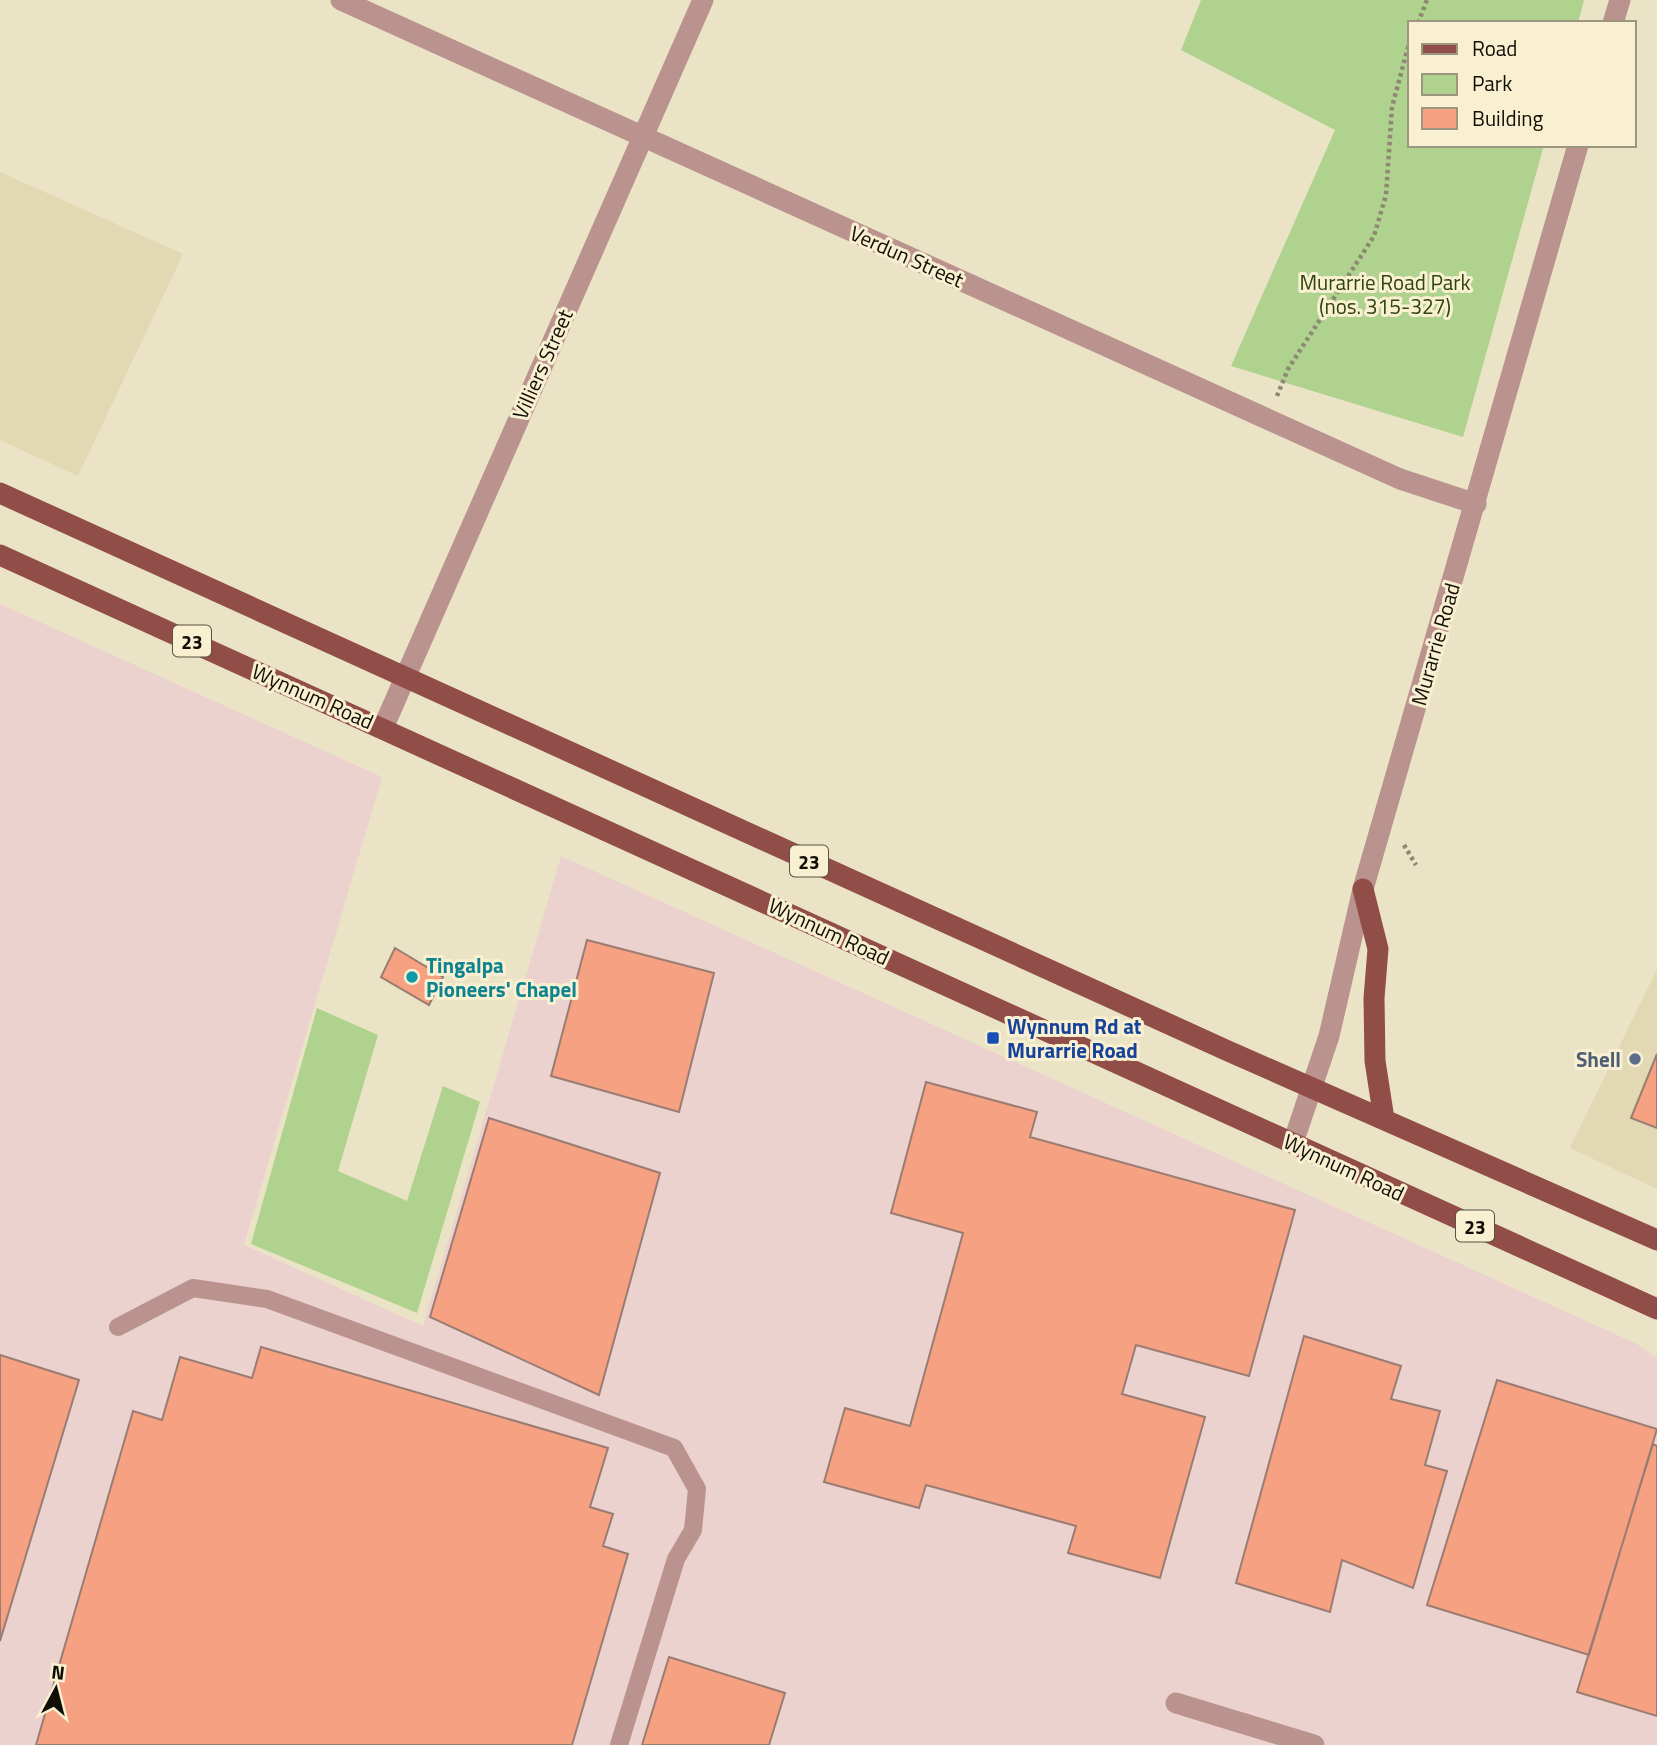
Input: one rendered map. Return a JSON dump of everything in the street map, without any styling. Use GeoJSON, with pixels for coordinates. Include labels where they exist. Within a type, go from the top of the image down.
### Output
{"type":"FeatureCollection","features":[{"type":"Feature","properties":{"kind":"main road","name":"23"},"geometry":{"type":"LineString","coordinates":[[0,493],[404,678],[1657,1240]]}},
{"type":"Feature","properties":{"kind":"main road","name":"Wynnum Road"},"geometry":{"type":"LineString","coordinates":[[0,555],[1657,1309]]}},
{"type":"Feature","properties":{"kind":"main road"},"geometry":{"type":"LineString","coordinates":[[1363,889],[1378,949],[1374,998],[1375,1061],[1384,1119]]}},
{"type":"Feature","properties":{"kind":"street","name":"Verdun Street"},"geometry":{"type":"LineString","coordinates":[[341,0],[1400,479],[1476,504]]}},
{"type":"Feature","properties":{"kind":"street","name":"Villiers Street"},"geometry":{"type":"LineString","coordinates":[[383,728],[703,0]]}},
{"type":"Feature","properties":{"kind":"street"},"geometry":{"type":"LineString","coordinates":[[1614,21],[1620,0]]}},
{"type":"Feature","properties":{"kind":"street","name":"Murarrie Road"},"geometry":{"type":"LineString","coordinates":[[1293,1143],[1329,1036],[1363,889],[1577,147]]}},
{"type":"Feature","properties":{"kind":"street"},"geometry":{"type":"LineString","coordinates":[[1176,1703],[1314,1745]]}},
{"type":"Feature","properties":{"kind":"lane"},"geometry":{"type":"LineString","coordinates":[[118,1327],[193,1288],[267,1299],[674,1448],[697,1489],[693,1530],[676,1559],[619,1745]]}},
{"type":"Feature","properties":{"kind":"path"},"geometry":{"type":"LineString","coordinates":[[1419,21],[1427,0]]}},
{"type":"Feature","properties":{"kind":"path"},"geometry":{"type":"LineString","coordinates":[[1267,419],[1288,369],[1374,236],[1386,195],[1392,107],[1408,47]]}},
{"type":"Feature","properties":{"kind":"shaded area"},"geometry":{"type":"Polygon","coordinates":[[[0,172],[183,254],[78,476],[0,440],[0,172]]]}},
{"type":"Feature","properties":{"kind":"shaded area"},"geometry":{"type":"Polygon","coordinates":[[[0,604],[382,777],[244,1245],[423,1326],[561,856],[1637,1344],[1657,1358],[1657,1745],[0,1745],[0,604]]]}},
{"type":"Feature","properties":{"kind":"shaded area","name":"Shell"},"geometry":{"type":"Polygon","coordinates":[[[1657,969],[1657,1189],[1570,1148],[1657,969]]]}},
{"type":"Feature","properties":{"kind":"green space","name":"Murarrie Road Park (nos. 315-327)"},"geometry":{"type":"Polygon","coordinates":[[[1201,0],[1584,0],[1579,21],[1408,21],[1408,147],[1543,147],[1463,437],[1231,366],[1335,130],[1181,50],[1201,0]]]}},
{"type":"Feature","properties":{"kind":"green space"},"geometry":{"type":"Polygon","coordinates":[[[317,1008],[378,1035],[338,1171],[407,1201],[443,1086],[480,1102],[417,1313],[251,1244],[317,1008]]]}},
{"type":"Feature","properties":{"kind":"building"},"geometry":{"type":"Polygon","coordinates":[[[587,940],[714,973],[679,1112],[551,1076],[587,940]]]}},
{"type":"Feature","properties":{"kind":"building","name":"Tingalpa Pioneers' Chapel"},"geometry":{"type":"Polygon","coordinates":[[[395,948],[443,977],[429,1005],[381,977],[395,948]]]}},
{"type":"Feature","properties":{"kind":"building"},"geometry":{"type":"Polygon","coordinates":[[[1657,1054],[1657,1128],[1631,1118],[1657,1054]]]}},
{"type":"Feature","properties":{"kind":"building"},"geometry":{"type":"Polygon","coordinates":[[[926,1082],[1037,1112],[1030,1137],[1295,1210],[1249,1376],[1136,1345],[1122,1394],[1205,1417],[1160,1578],[1068,1553],[1076,1526],[926,1485],[919,1508],[824,1482],[845,1408],[910,1426],[963,1233],[891,1213],[926,1082]]]}},
{"type":"Feature","properties":{"kind":"building"},"geometry":{"type":"Polygon","coordinates":[[[489,1118],[660,1173],[599,1395],[430,1317],[489,1118]]]}},
{"type":"Feature","properties":{"kind":"building"},"geometry":{"type":"Polygon","coordinates":[[[1304,1336],[1401,1366],[1391,1399],[1440,1411],[1425,1465],[1447,1471],[1413,1588],[1342,1560],[1330,1612],[1236,1583],[1304,1336]]]}},
{"type":"Feature","properties":{"kind":"building"},"geometry":{"type":"Polygon","coordinates":[[[261,1347],[608,1448],[590,1507],[613,1514],[603,1546],[628,1554],[572,1745],[36,1745],[133,1411],[162,1420],[180,1357],[252,1378],[261,1347]]]}},
{"type":"Feature","properties":{"kind":"building"},"geometry":{"type":"Polygon","coordinates":[[[0,1355],[79,1380],[0,1641],[0,1355]]]}},
{"type":"Feature","properties":{"kind":"building"},"geometry":{"type":"Polygon","coordinates":[[[1497,1380],[1657,1429],[1589,1655],[1427,1605],[1497,1380]]]}},
{"type":"Feature","properties":{"kind":"building"},"geometry":{"type":"Polygon","coordinates":[[[1653,1444],[1657,1446],[1657,1716],[1577,1692],[1653,1444]]]}},
{"type":"Feature","properties":{"kind":"building"},"geometry":{"type":"Polygon","coordinates":[[[669,1657],[785,1693],[769,1745],[642,1745],[669,1657]]]}},
{"type":"Feature","properties":{"kind":"place","name":"Tingalpa Pioneers' Chapel"},"geometry":{"type":"Point","coordinates":[412,977]}},
{"type":"Feature","properties":{"kind":"place","name":"Wynnum Rd at Murarrie Road"},"geometry":{"type":"Point","coordinates":[993,1038]}},
{"type":"Feature","properties":{"kind":"place","name":"Shell"},"geometry":{"type":"Point","coordinates":[1635,1059]}}]}
